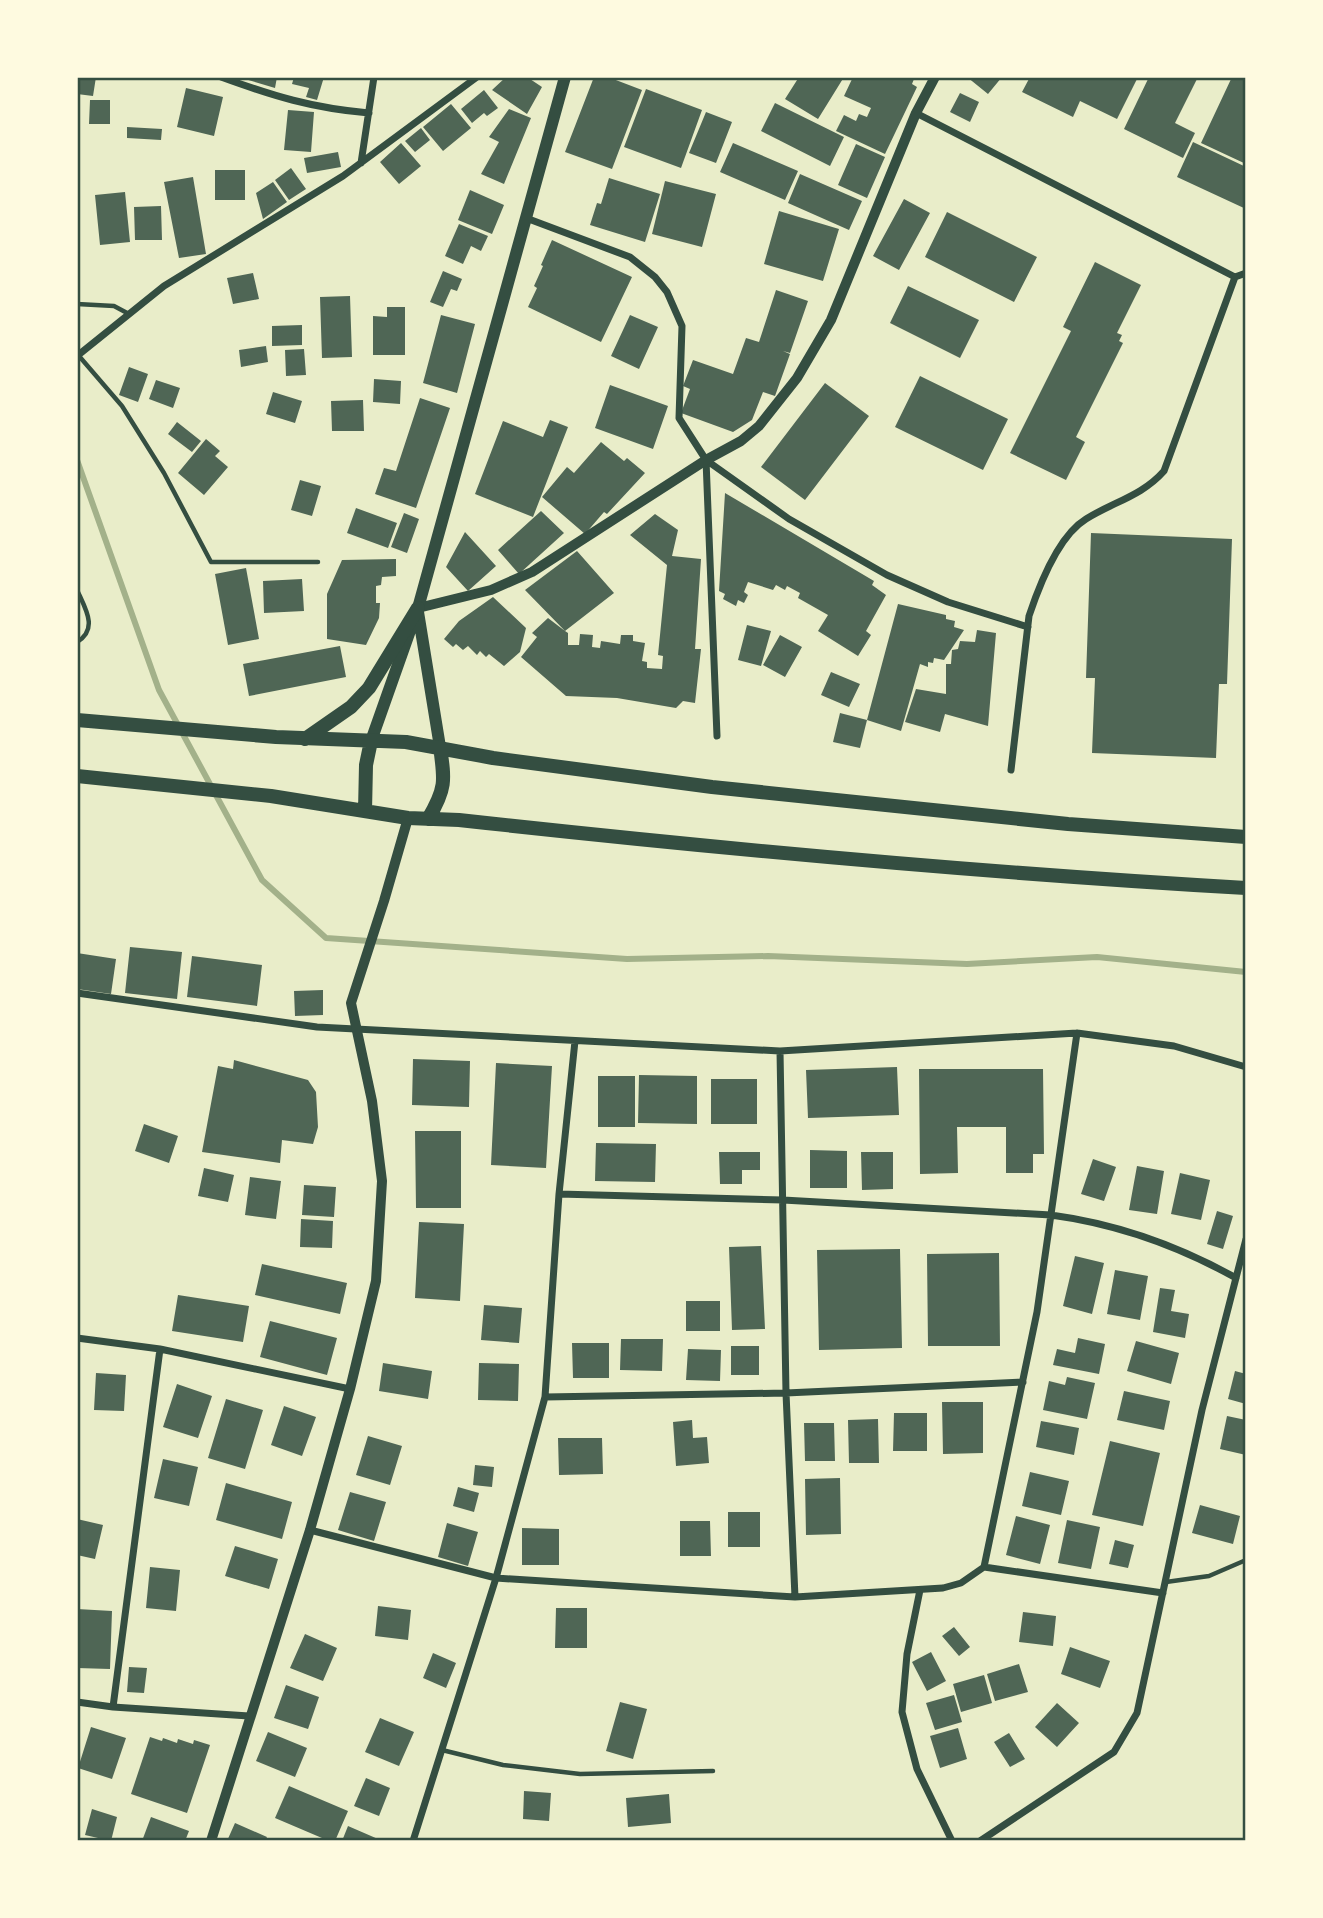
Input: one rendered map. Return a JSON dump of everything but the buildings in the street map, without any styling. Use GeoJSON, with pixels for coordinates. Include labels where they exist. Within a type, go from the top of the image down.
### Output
{"type":"FeatureCollection","features":[{"type":"Feature","properties":{"kind":"highway"},"geometry":{"type":"LineString","coordinates":[[305,739],[351,707],[369,688],[418,608]]}},
{"type":"Feature","properties":{"kind":"highway"},"geometry":{"type":"LineString","coordinates":[[80,720],[276,737],[440,747],[493,758],[725,788],[1068,824],[1246,837]]}},
{"type":"Feature","properties":{"kind":"highway"},"geometry":{"type":"LineString","coordinates":[[365,811],[366,765],[371,741]]}},
{"type":"Feature","properties":{"kind":"highway"},"geometry":{"type":"LineString","coordinates":[[428,819],[443,793],[444,774],[440,747]]}},
{"type":"Feature","properties":{"kind":"highway"},"geometry":{"type":"LineString","coordinates":[[77,776],[271,796],[408,818],[459,820],[820,856],[1246,888]]}},
{"type":"Feature","properties":{"kind":"main road"},"geometry":{"type":"LineString","coordinates":[[371,741],[418,608],[565,77]]}},
{"type":"Feature","properties":{"kind":"main road"},"geometry":{"type":"LineString","coordinates":[[418,608],[440,747]]}},
{"type":"Feature","properties":{"kind":"street"},"geometry":{"type":"LineString","coordinates":[[221,77],[286,100],[369,113]]}},
{"type":"Feature","properties":{"kind":"street"},"geometry":{"type":"LineString","coordinates":[[361,163],[374,77]]}},
{"type":"Feature","properties":{"kind":"street"},"geometry":{"type":"LineString","coordinates":[[78,355],[164,286],[361,163],[477,77]]}},
{"type":"Feature","properties":{"kind":"street"},"geometry":{"type":"LineString","coordinates":[[418,608],[491,590],[532,572],[706,460],[741,441],[760,426],[812,354],[831,320],[916,113],[935,77]]}},
{"type":"Feature","properties":{"kind":"street"},"geometry":{"type":"LineString","coordinates":[[916,113],[1235,277],[1246,273]]}},
{"type":"Feature","properties":{"kind":"street"},"geometry":{"type":"LineString","coordinates":[[526,218],[630,257],[655,277],[667,292],[682,326],[679,418],[706,460],[789,519],[887,575],[948,602],[1028,628]]}},
{"type":"Feature","properties":{"kind":"street"},"geometry":{"type":"LineString","coordinates":[[1011,770],[1028,628],[1037,593],[1053,559],[1069,534],[1083,520],[1152,485],[1164,471],[1235,277]]}},
{"type":"Feature","properties":{"kind":"street"},"geometry":{"type":"LineString","coordinates":[[706,460],[717,736]]}},
{"type":"Feature","properties":{"kind":"street"},"geometry":{"type":"LineString","coordinates":[[211,1841],[310,1530],[350,1389],[376,1281],[382,1181],[373,1101],[351,1003],[408,818]]}},
{"type":"Feature","properties":{"kind":"street"},"geometry":{"type":"LineString","coordinates":[[77,993],[317,1027],[780,1051],[1077,1032],[1174,1046],[1246,1067]]}},
{"type":"Feature","properties":{"kind":"street"},"geometry":{"type":"LineString","coordinates":[[984,1567],[1037,1312],[1077,1032]]}},
{"type":"Feature","properties":{"kind":"street"},"geometry":{"type":"LineString","coordinates":[[413,1841],[496,1578],[545,1397],[559,1194],[575,1041]]}},
{"type":"Feature","properties":{"kind":"street"},"geometry":{"type":"LineString","coordinates":[[780,1051],[786,1393],[795,1597]]}},
{"type":"Feature","properties":{"kind":"street"},"geometry":{"type":"LineString","coordinates":[[559,1194],[783,1199],[1051,1215],[1083,1219],[1147,1236],[1197,1257],[1236,1278]]}},
{"type":"Feature","properties":{"kind":"street"},"geometry":{"type":"LineString","coordinates":[[980,1841],[1114,1752],[1137,1713],[1202,1410],[1246,1239]]}},
{"type":"Feature","properties":{"kind":"street"},"geometry":{"type":"LineString","coordinates":[[77,1338],[160,1349],[350,1389]]}},
{"type":"Feature","properties":{"kind":"street"},"geometry":{"type":"LineString","coordinates":[[113,1707],[160,1349]]}},
{"type":"Feature","properties":{"kind":"street"},"geometry":{"type":"LineString","coordinates":[[545,1397],[786,1393],[1023,1382]]}},
{"type":"Feature","properties":{"kind":"street"},"geometry":{"type":"LineString","coordinates":[[310,1530],[496,1578],[795,1597],[920,1590],[961,1583],[984,1567],[1163,1593]]}},
{"type":"Feature","properties":{"kind":"street"},"geometry":{"type":"LineString","coordinates":[[920,1590],[907,1654],[902,1712],[917,1769],[952,1841]]}},
{"type":"Feature","properties":{"kind":"street"},"geometry":{"type":"LineString","coordinates":[[77,1702],[249,1716]]}},
{"type":"Feature","properties":{"kind":"lane"},"geometry":{"type":"LineString","coordinates":[[77,304],[114,306],[129,314]]}},
{"type":"Feature","properties":{"kind":"lane"},"geometry":{"type":"LineString","coordinates":[[78,355],[122,406],[164,473],[211,562],[318,562]]}},
{"type":"Feature","properties":{"kind":"lane"},"geometry":{"type":"LineString","coordinates":[[77,590],[90,626],[85,636],[77,642]]}},
{"type":"Feature","properties":{"kind":"lane"},"geometry":{"type":"LineString","coordinates":[[1165,1582],[1209,1576],[1246,1560]]}},
{"type":"Feature","properties":{"kind":"lane"},"geometry":{"type":"LineString","coordinates":[[442,1750],[472,1759],[541,1771],[580,1774],[713,1772]]}},
{"type":"Feature","properties":{"kind":"waterway"},"geometry":{"type":"LineString","coordinates":[[77,460],[159,690],[262,880],[326,938],[627,959],[768,956],[967,964],[1097,957],[1246,972]]}}]}
